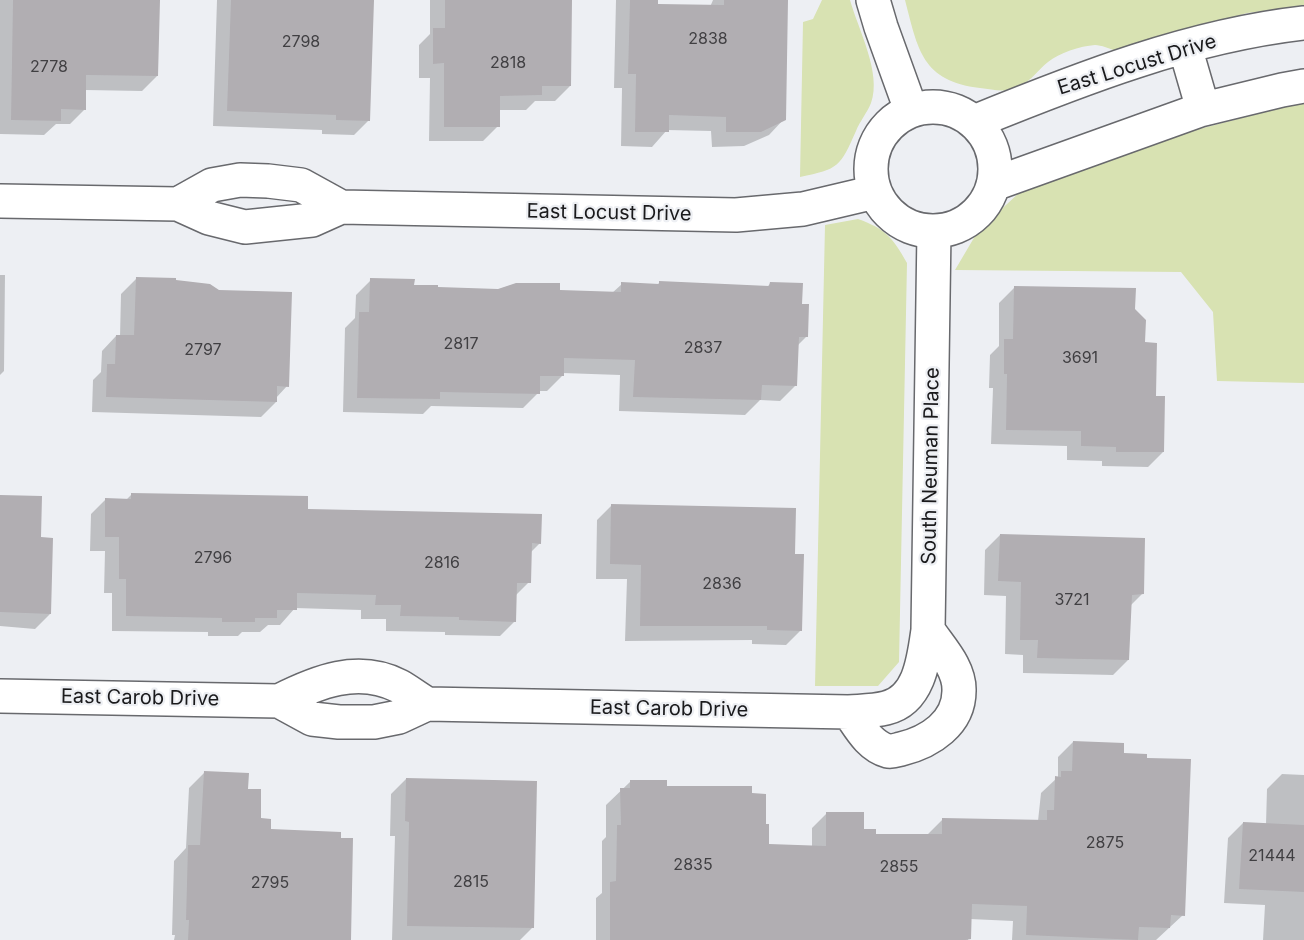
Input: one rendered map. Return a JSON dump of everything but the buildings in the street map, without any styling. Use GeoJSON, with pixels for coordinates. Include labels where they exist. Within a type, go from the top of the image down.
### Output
{"type":"FeatureCollection","features":[{"type":"Feature","properties":{"kind":"street"},"geometry":{"type":"LineString","coordinates":[[873,0],[911,110]]}},
{"type":"Feature","properties":{"kind":"street","name":"East Locust Drive"},"geometry":{"type":"LineString","coordinates":[[974,122],[1080,80],[1185,47],[1267,27],[1304,23]]}},
{"type":"Feature","properties":{"kind":"street"},"geometry":{"type":"LineString","coordinates":[[1185,47],[1203,109]]}},
{"type":"Feature","properties":{"kind":"street"},"geometry":{"type":"LineString","coordinates":[[994,184],[1203,109],[1304,87]]}},
{"type":"Feature","properties":{"kind":"street"},"geometry":{"type":"LineString","coordinates":[[927,107],[944,107],[960,112],[974,122],[986,134],[993,150],[996,167],[994,184],[986,202],[972,217],[954,227],[934,231],[916,229],[899,221],[885,208],[875,192],[871,172],[873,153],[880,135],[894,121],[911,110],[927,107]]}},
{"type":"Feature","properties":{"kind":"street","name":"East Locust Drive"},"geometry":{"type":"LineString","coordinates":[[178,204],[212,185],[240,180],[268,180],[302,185],[341,207]]}},
{"type":"Feature","properties":{"kind":"street","name":"East Locust Drive"},"geometry":{"type":"LineString","coordinates":[[0,201],[178,204],[209,218],[245,227],[312,220],[341,207],[736,215],[803,210],[875,192]]}},
{"type":"Feature","properties":{"kind":"street","name":"South Neuman Place"},"geometry":{"type":"LineString","coordinates":[[907,696],[922,671],[928,630],[934,231]]}},
{"type":"Feature","properties":{"kind":"street"},"geometry":{"type":"LineString","coordinates":[[849,712],[872,743],[889,751],[914,746],[942,730],[956,711],[960,690],[955,669],[928,630]]}},
{"type":"Feature","properties":{"kind":"street","name":"East Carob Drive"},"geometry":{"type":"LineString","coordinates":[[0,696],[279,701],[314,684],[340,677],[352,677],[375,678],[398,686],[427,704]]}},
{"type":"Feature","properties":{"kind":"street","name":"East Carob Drive"},"geometry":{"type":"LineString","coordinates":[[279,701],[312,719],[374,722],[399,717],[427,704],[849,712],[888,708],[907,696]]}},
{"type":"Feature","properties":{"kind":"green space"},"geometry":{"type":"Polygon","coordinates":[[[822,0],[850,0],[868,51],[874,91],[871,103],[842,159],[823,172],[800,177],[803,22],[813,19],[822,0]]]}},
{"type":"Feature","properties":{"kind":"green space"},"geometry":{"type":"Polygon","coordinates":[[[905,0],[1304,0],[1304,6],[1247,13],[1117,51],[1095,45],[1076,48],[1044,65],[1020,86],[1010,90],[1001,90],[961,84],[934,70],[919,48],[905,0]]]}},
{"type":"Feature","properties":{"kind":"green space"},"geometry":{"type":"Polygon","coordinates":[[[1304,102],[1304,383],[1217,381],[1213,312],[1181,272],[955,270],[978,231],[1021,191],[1164,138],[1304,102]]]}},
{"type":"Feature","properties":{"kind":"green space"},"geometry":{"type":"Polygon","coordinates":[[[858,219],[888,235],[907,263],[899,662],[878,686],[815,686],[825,225],[858,219]]]}}]}
